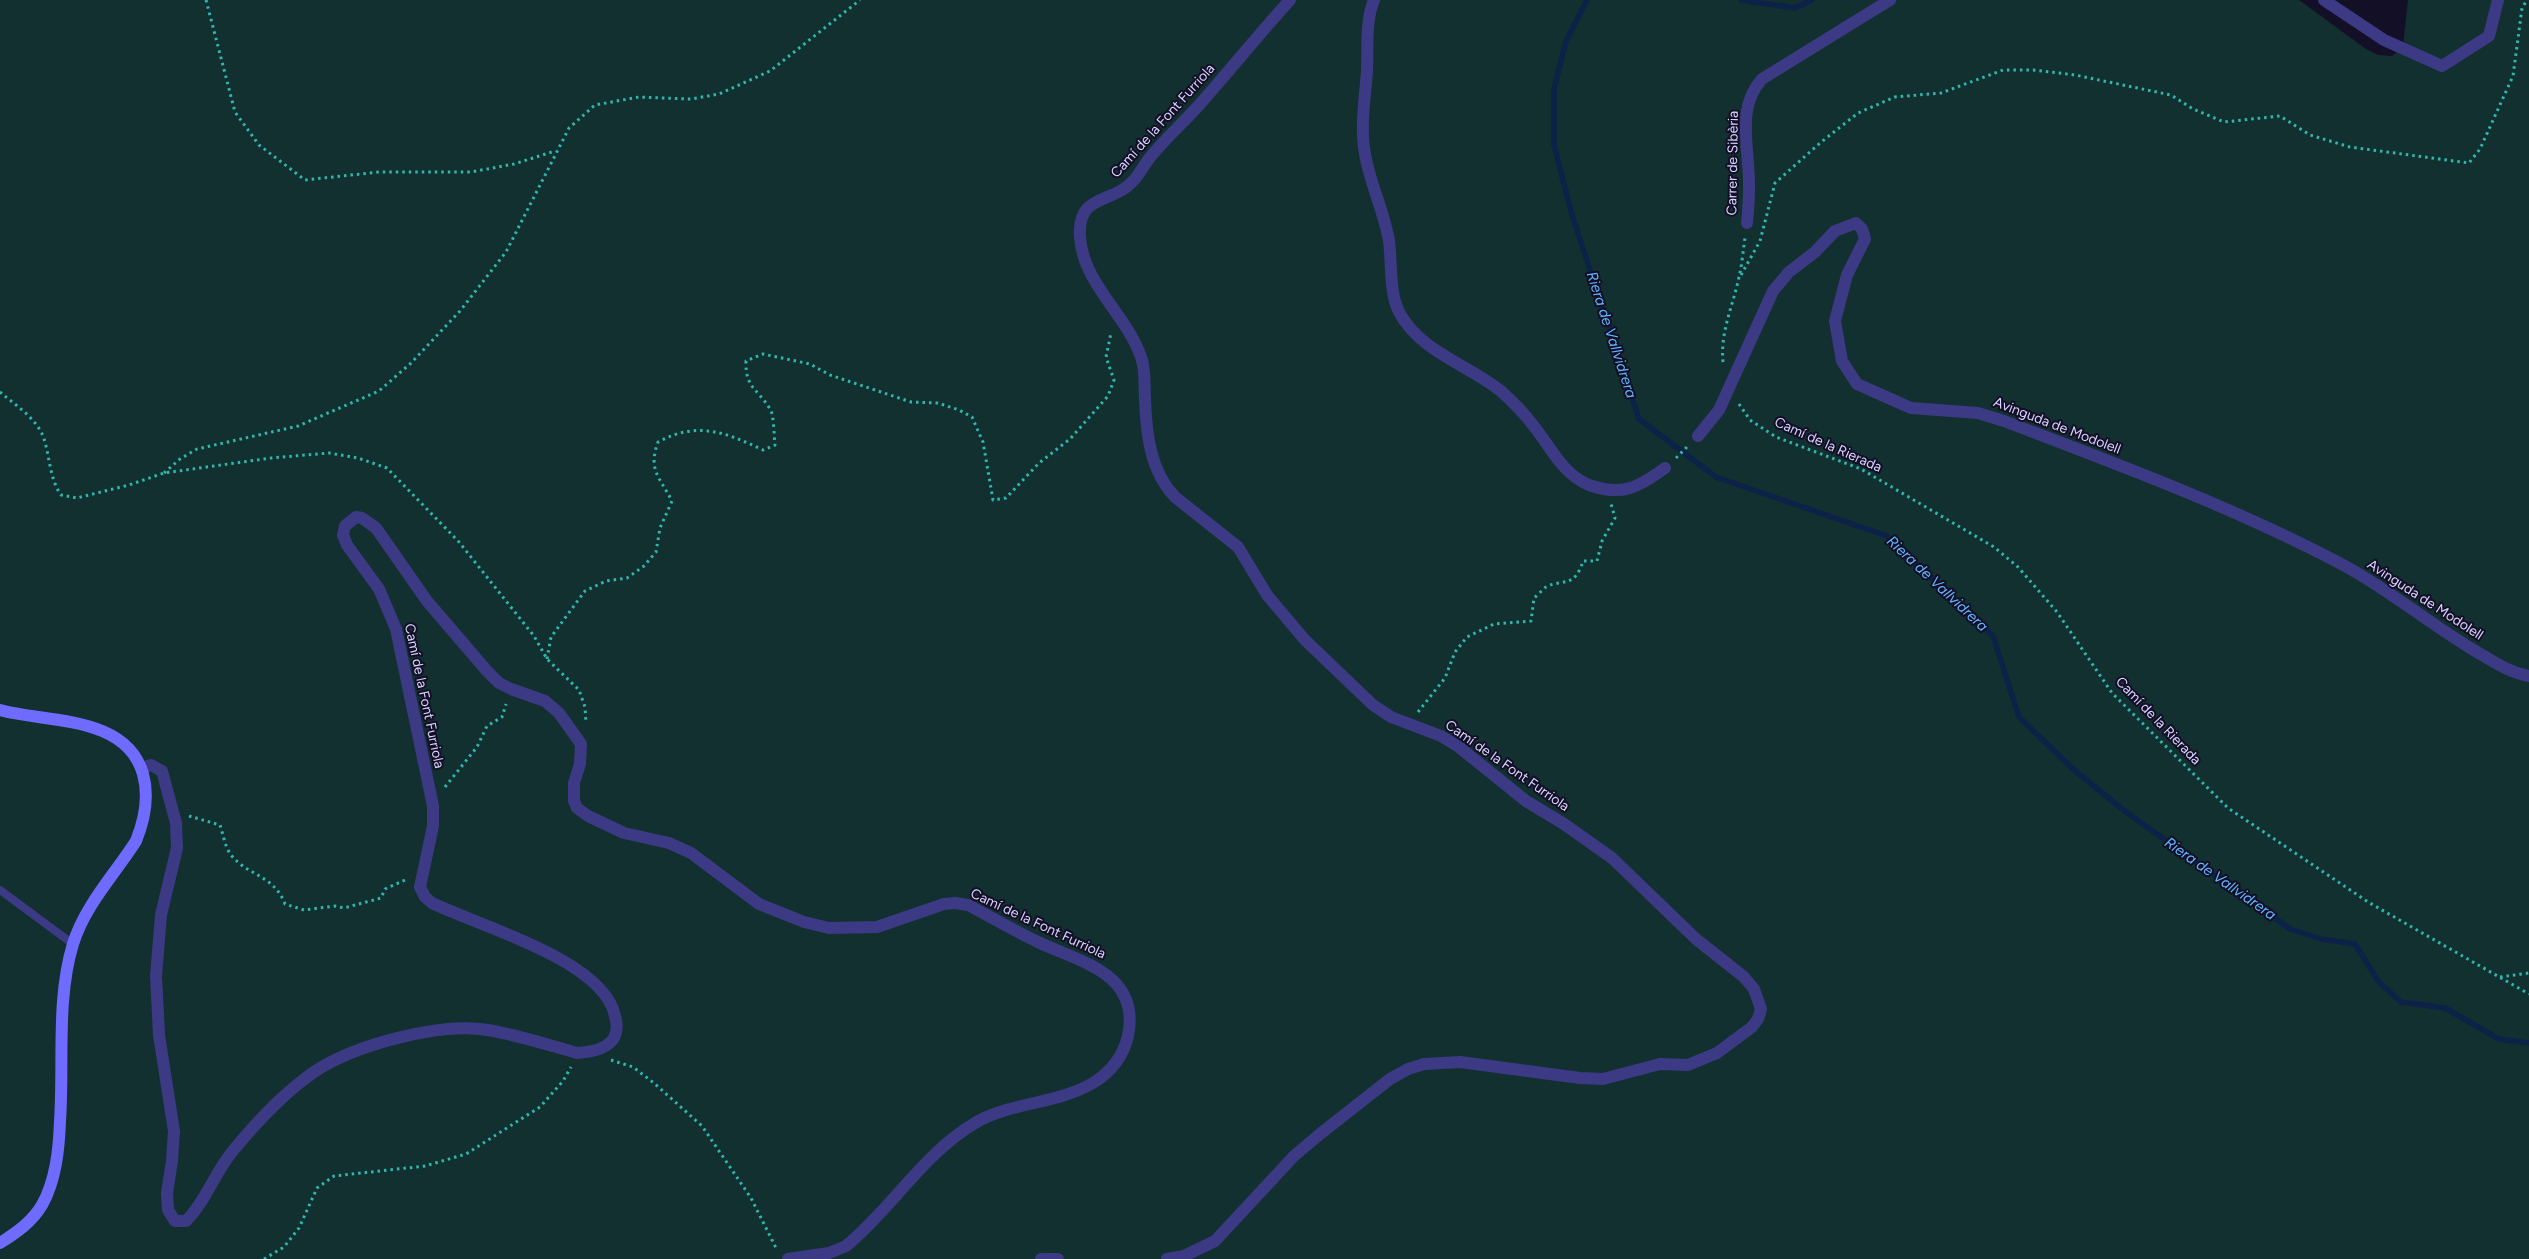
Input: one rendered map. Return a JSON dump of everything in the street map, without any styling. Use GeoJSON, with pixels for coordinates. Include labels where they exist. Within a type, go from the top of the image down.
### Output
{"type":"FeatureCollection","features":[{"type":"Feature","properties":{"kind":"main road"},"geometry":{"type":"LineString","coordinates":[[0,710],[65,721],[102,731],[126,746],[141,768],[146,799],[141,829],[120,866],[82,922],[73,944],[63,999],[62,1098],[56,1166],[46,1195],[35,1215],[16,1233],[0,1243]]}},
{"type":"Feature","properties":{"kind":"street","name":"Camí de la Font Furriola"},"geometry":{"type":"LineString","coordinates":[[1167,1259],[1184,1256],[1216,1241],[1294,1156],[1373,1092],[1408,1070],[1424,1064],[1460,1062],[1580,1078],[1603,1079],[1660,1064],[1688,1065],[1700,1062],[1717,1053],[1752,1027],[1758,1019],[1761,1009],[1759,999],[1744,977],[1696,939],[1612,858],[1564,824],[1526,801],[1459,747],[1441,736],[1391,717],[1373,705],[1305,640],[1267,595],[1238,547],[1204,522],[1166,488],[1151,453],[1148,435],[1145,375],[1141,356],[1115,310],[1092,275],[1083,255],[1080,224],[1084,212],[1091,203],[1125,188],[1134,180],[1151,156],[1200,104],[1290,0]]}},
{"type":"Feature","properties":{"kind":"street"},"geometry":{"type":"LineString","coordinates":[[1374,0],[1368,31],[1363,130],[1370,177],[1389,239],[1396,306],[1411,330],[1427,345],[1486,381],[1519,408],[1572,475],[1590,485],[1624,490],[1639,487],[1665,468]]}},
{"type":"Feature","properties":{"kind":"street","name":"Carrer de Sibèria"},"geometry":{"type":"LineString","coordinates":[[1747,223],[1749,192],[1746,121],[1750,97],[1756,86],[1762,79],[1890,0]]}},
{"type":"Feature","properties":{"kind":"street"},"geometry":{"type":"LineString","coordinates":[[2324,0],[2384,40],[2442,66],[2489,36],[2498,0]]}},
{"type":"Feature","properties":{"kind":"street","name":"Avinguda de Modolell"},"geometry":{"type":"LineString","coordinates":[[1729,388],[1773,291],[1788,272],[1815,252],[1835,231],[1856,223],[1862,229],[1865,239],[1847,275],[1835,321],[1842,361],[1857,384],[1911,408],[1978,413],[2004,420],[2176,488],[2345,566],[2385,591],[2440,630],[2512,673],[2529,676]]}},
{"type":"Feature","properties":{"kind":"street"},"geometry":{"type":"LineString","coordinates":[[1698,436],[1716,416],[1729,388]]}},
{"type":"Feature","properties":{"kind":"street","name":"Camí de la Font Furriola"},"geometry":{"type":"LineString","coordinates":[[583,1052],[611,1042],[617,1032],[614,1011],[609,998],[586,977],[551,955],[510,934],[432,903],[425,897],[420,887],[434,826],[433,806],[396,629],[379,589],[347,545],[343,535],[345,526],[356,517],[362,518],[376,528],[442,620],[499,683],[545,701],[559,713],[581,744],[574,801],[578,808],[588,816],[624,833],[668,843],[691,853],[759,904],[780,914],[828,928],[867,927],[903,919],[944,904],[968,905],[1039,942],[1099,968],[1109,975],[1124,997],[1129,1014],[1127,1040],[1115,1065],[1105,1075],[1083,1088],[1006,1111],[974,1124],[941,1150],[846,1246],[829,1253],[788,1259]]}},
{"type":"Feature","properties":{"kind":"street"},"geometry":{"type":"LineString","coordinates":[[141,768],[151,765],[162,770],[175,817],[177,848],[161,915],[156,976],[159,1035],[174,1131],[167,1193],[168,1210],[175,1221],[186,1221],[196,1211],[231,1153],[297,1084],[316,1071],[341,1058],[402,1037],[439,1029],[487,1030],[583,1052]]}},
{"type":"Feature","properties":{"kind":"street"},"geometry":{"type":"LineString","coordinates":[[1041,1259],[1058,1259]]}},
{"type":"Feature","properties":{"kind":"lane"},"geometry":{"type":"LineString","coordinates":[[0,890],[73,944]]}},
{"type":"Feature","properties":{"kind":"path"},"geometry":{"type":"LineString","coordinates":[[206,0],[235,112],[259,145],[305,180],[379,172],[471,172],[514,164],[555,152]]}},
{"type":"Feature","properties":{"kind":"path"},"geometry":{"type":"LineString","coordinates":[[164,473],[180,459],[197,449],[298,426],[379,391],[411,363],[460,311],[506,252],[555,152],[569,128],[595,105],[639,97],[691,99],[719,94],[770,71],[860,0]]}},
{"type":"Feature","properties":{"kind":"path"},"geometry":{"type":"LineString","coordinates":[[1729,388],[1722,352],[1728,313],[1740,278],[1760,241],[1775,183],[1820,143],[1858,113],[1895,97],[1941,93],[2003,70],[2033,70],[2075,76],[2171,95],[2193,109],[2224,122],[2280,116],[2310,135],[2350,147],[2469,163],[2480,149],[2513,76],[2522,8],[2527,0]]}},
{"type":"Feature","properties":{"kind":"path"},"geometry":{"type":"LineString","coordinates":[[1740,278],[1747,223]]}},
{"type":"Feature","properties":{"kind":"path"},"geometry":{"type":"LineString","coordinates":[[547,659],[551,637],[586,591],[606,581],[627,578],[644,566],[656,552],[660,528],[672,501],[656,472],[652,458],[658,442],[673,434],[695,429],[732,436],[762,450],[775,445],[772,410],[752,388],[745,374],[746,361],[763,354],[810,364],[830,375],[911,402],[938,403],[959,410],[972,417],[983,442],[989,488],[993,500],[1006,498],[1039,462],[1070,439],[1108,396],[1114,380],[1106,357],[1115,310]]}},
{"type":"Feature","properties":{"kind":"path","name":"Camí de la Rierada"},"geometry":{"type":"LineString","coordinates":[[1729,388],[1750,420],[1776,437],[1861,469],[1994,547],[2018,567],[2058,612],[2112,693],[2228,808],[2368,902],[2529,994]]}},
{"type":"Feature","properties":{"kind":"path"},"geometry":{"type":"LineString","coordinates":[[0,392],[35,422],[42,436],[56,487],[61,495],[77,498],[129,485],[164,473],[329,453],[358,458],[387,468],[459,542],[534,636],[547,659],[579,690],[585,707],[586,727],[581,744]]}},
{"type":"Feature","properties":{"kind":"path"},"geometry":{"type":"LineString","coordinates":[[1665,468],[1698,436]]}},
{"type":"Feature","properties":{"kind":"path"},"geometry":{"type":"LineString","coordinates":[[1409,724],[1445,678],[1455,652],[1467,637],[1494,624],[1531,621],[1534,598],[1546,587],[1565,584],[1579,573],[1583,561],[1597,561],[1602,541],[1615,518],[1607,489]]}},
{"type":"Feature","properties":{"kind":"path"},"geometry":{"type":"LineString","coordinates":[[433,806],[455,772],[477,747],[487,726],[502,717],[511,689]]}},
{"type":"Feature","properties":{"kind":"path"},"geometry":{"type":"LineString","coordinates":[[175,817],[183,812],[220,825],[232,856],[243,867],[258,873],[278,888],[285,904],[304,910],[335,906],[352,907],[381,898],[385,889],[404,882],[415,869],[425,866]]}},
{"type":"Feature","properties":{"kind":"path"},"geometry":{"type":"LineString","coordinates":[[2500,977],[2529,973]]}},
{"type":"Feature","properties":{"kind":"path"},"geometry":{"type":"LineString","coordinates":[[264,1259],[284,1247],[299,1228],[318,1188],[334,1176],[425,1166],[466,1154],[540,1106],[563,1082],[583,1052],[633,1068],[654,1083],[702,1126],[751,1198],[781,1259]]}},
{"type":"Feature","properties":{"kind":"green space"},"geometry":{"type":"Polygon","coordinates":[[[0,0],[2299,0],[2366,49],[2378,55],[2392,56],[2403,47],[2408,0],[2529,0],[2529,1259],[0,1259],[0,0]]]}},
{"type":"Feature","properties":{"kind":"waterway","name":"Riera de Vallvidrera"},"geometry":{"type":"LineString","coordinates":[[1587,0],[1566,41],[1554,89],[1554,145],[1572,215],[1639,419],[1716,477],[1887,536],[1993,636],[2019,717],[2073,769],[2122,809],[2290,929],[2321,939],[2355,944],[2379,982],[2401,1002],[2445,1008],[2499,1039],[2529,1043]]}},
{"type":"Feature","properties":{"kind":"waterway","name":"Riera de Vallvidrera"},"geometry":{"type":"LineString","coordinates":[[1741,0],[1795,8],[1812,0]]}}]}
